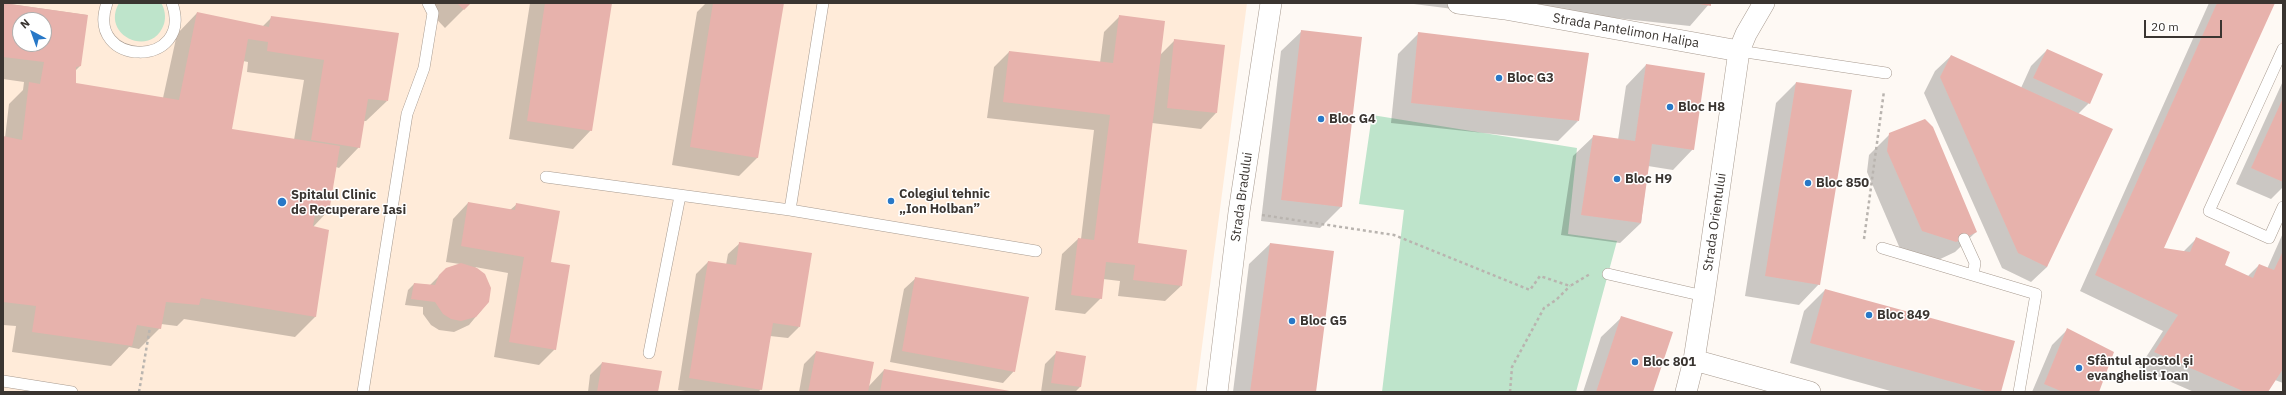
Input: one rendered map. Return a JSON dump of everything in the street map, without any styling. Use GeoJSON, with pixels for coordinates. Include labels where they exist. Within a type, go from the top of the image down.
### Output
{"type":"FeatureCollection","features":[{"type":"Feature","properties":{"kind":"street","name":"Strada Bradului"},"geometry":{"type":"LineString","coordinates":[[1217,392],[1239,212],[1271,3]]}},
{"type":"Feature","properties":{"kind":"street","name":"Strada Pantelimon Halipa"},"geometry":{"type":"LineString","coordinates":[[1458,3],[1505,6],[1739,51]]}},
{"type":"Feature","properties":{"kind":"street"},"geometry":{"type":"LineString","coordinates":[[1739,51],[1746,34],[1764,3]]}},
{"type":"Feature","properties":{"kind":"street","name":"Strada Orientului"},"geometry":{"type":"LineString","coordinates":[[1686,392],[1694,360],[1704,296],[1739,51]]}},
{"type":"Feature","properties":{"kind":"street"},"geometry":{"type":"LineString","coordinates":[[1694,360],[1810,392]]}},
{"type":"Feature","properties":{"kind":"lane"},"geometry":{"type":"LineString","coordinates":[[107,3],[104,11],[104,25],[109,37],[117,46],[128,52],[139,54],[157,49],[170,36],[175,24],[175,12],[172,3]]}},
{"type":"Feature","properties":{"kind":"lane"},"geometry":{"type":"LineString","coordinates":[[363,392],[407,114],[424,68],[433,13],[428,3]]}},
{"type":"Feature","properties":{"kind":"lane"},"geometry":{"type":"LineString","coordinates":[[790,210],[823,3]]}},
{"type":"Feature","properties":{"kind":"lane"},"geometry":{"type":"LineString","coordinates":[[2283,49],[2209,211],[2269,238],[2283,207]]}},
{"type":"Feature","properties":{"kind":"lane"},"geometry":{"type":"LineString","coordinates":[[1739,51],[1886,73]]}},
{"type":"Feature","properties":{"kind":"lane"},"geometry":{"type":"LineString","coordinates":[[546,177],[790,210],[1036,251]]}},
{"type":"Feature","properties":{"kind":"lane"},"geometry":{"type":"LineString","coordinates":[[649,353],[680,196]]}},
{"type":"Feature","properties":{"kind":"lane"},"geometry":{"type":"LineString","coordinates":[[1964,239],[1975,263],[1973,275]]}},
{"type":"Feature","properties":{"kind":"lane"},"geometry":{"type":"LineString","coordinates":[[1882,248],[2036,294],[2019,392]]}},
{"type":"Feature","properties":{"kind":"lane"},"geometry":{"type":"LineString","coordinates":[[1608,274],[1704,296]]}},
{"type":"Feature","properties":{"kind":"lane"},"geometry":{"type":"LineString","coordinates":[[3,381],[72,392]]}},
{"type":"Feature","properties":{"kind":"path"},"geometry":{"type":"LineString","coordinates":[[1882,248],[1864,243],[1886,73]]}},
{"type":"Feature","properties":{"kind":"path"},"geometry":{"type":"LineString","coordinates":[[1239,212],[1394,235],[1530,290],[1540,276],[1570,286]]}},
{"type":"Feature","properties":{"kind":"path"},"geometry":{"type":"LineString","coordinates":[[1510,392],[1512,367],[1544,308],[1556,300],[1570,286],[1594,271],[1608,274]]}},
{"type":"Feature","properties":{"kind":"path"},"geometry":{"type":"LineString","coordinates":[[139,392],[150,327]]}},
{"type":"Feature","properties":{"kind":"shaded area"},"geometry":{"type":"Polygon","coordinates":[[[3,3],[1247,3],[1196,392],[3,392],[3,3]]]}},
{"type":"Feature","properties":{"kind":"green space"},"geometry":{"type":"Polygon","coordinates":[[[119,3],[161,3],[164,10],[165,19],[164,24],[158,34],[149,40],[139,41],[130,39],[122,33],[116,25],[115,15],[119,3]]]}},
{"type":"Feature","properties":{"kind":"green space"},"geometry":{"type":"Polygon","coordinates":[[[1372,115],[1577,148],[1568,234],[1617,241],[1576,392],[1382,392],[1404,210],[1359,204],[1372,115]]]}},
{"type":"Feature","properties":{"kind":"building"},"geometry":{"type":"Polygon","coordinates":[[[3,3],[88,15],[81,66],[76,67],[76,83],[179,100],[197,12],[269,27],[271,16],[399,33],[388,101],[368,99],[360,148],[311,140],[324,60],[267,51],[268,42],[248,39],[232,129],[340,146],[329,212],[316,209],[313,226],[329,230],[316,317],[201,298],[199,305],[166,302],[161,329],[137,325],[132,346],[32,332],[36,306],[3,302],[3,136],[22,140],[29,82],[40,84],[44,62],[3,57],[3,3]]]}},
{"type":"Feature","properties":{"kind":"building"},"geometry":{"type":"Polygon","coordinates":[[[457,3],[471,3],[464,10],[457,3]]]}},
{"type":"Feature","properties":{"kind":"building"},"geometry":{"type":"Polygon","coordinates":[[[545,3],[612,3],[592,131],[527,121],[545,3]]]}},
{"type":"Feature","properties":{"kind":"building"},"geometry":{"type":"Polygon","coordinates":[[[713,3],[784,3],[758,158],[690,147],[713,3]]]}},
{"type":"Feature","properties":{"kind":"building"},"geometry":{"type":"Polygon","coordinates":[[[1693,3],[1711,3],[1711,6],[1693,3]]]}},
{"type":"Feature","properties":{"kind":"building"},"geometry":{"type":"Polygon","coordinates":[[[2217,3],[2275,3],[2164,248],[2190,252],[2196,237],[2230,252],[2225,265],[2253,278],[2259,264],[2274,270],[2283,251],[2283,369],[2268,392],[2245,392],[2154,352],[2178,315],[2095,275],[2217,3]]]}},
{"type":"Feature","properties":{"kind":"building"},"geometry":{"type":"Polygon","coordinates":[[[1119,15],[1165,21],[1138,243],[1187,250],[1182,286],[1133,280],[1135,265],[1106,262],[1102,299],[1071,295],[1078,238],[1094,240],[1110,115],[1003,102],[1009,51],[1113,63],[1119,15]]]}},
{"type":"Feature","properties":{"kind":"building","name":"Bloc G4"},"geometry":{"type":"Polygon","coordinates":[[[1301,30],[1362,37],[1342,207],[1281,200],[1301,30]]]}},
{"type":"Feature","properties":{"kind":"building","name":"Bloc G3"},"geometry":{"type":"Polygon","coordinates":[[[1418,32],[1589,53],[1579,121],[1411,103],[1418,32]]]}},
{"type":"Feature","properties":{"kind":"building"},"geometry":{"type":"Polygon","coordinates":[[[1174,39],[1225,45],[1217,113],[1167,108],[1174,39]]]}},
{"type":"Feature","properties":{"kind":"building"},"geometry":{"type":"Polygon","coordinates":[[[2047,49],[2103,74],[2090,104],[2033,78],[2047,49]]]}},
{"type":"Feature","properties":{"kind":"building"},"geometry":{"type":"Polygon","coordinates":[[[1951,55],[2113,129],[2047,267],[2018,253],[1940,77],[1951,55]]]}},
{"type":"Feature","properties":{"kind":"building"},"geometry":{"type":"Polygon","coordinates":[[[1646,64],[1705,73],[1694,150],[1652,144],[1641,223],[1581,215],[1593,135],[1635,141],[1646,64]]]}},
{"type":"Feature","properties":{"kind":"building","name":"Bloc 850"},"geometry":{"type":"Polygon","coordinates":[[[1796,82],[1852,90],[1820,285],[1765,276],[1796,82]]]}},
{"type":"Feature","properties":{"kind":"building"},"geometry":{"type":"Polygon","coordinates":[[[2283,98],[2283,182],[2251,168],[2283,98]]]}},
{"type":"Feature","properties":{"kind":"building"},"geometry":{"type":"Polygon","coordinates":[[[1925,119],[1933,127],[1977,232],[1956,242],[1922,231],[1887,151],[1889,133],[1925,119]]]}},
{"type":"Feature","properties":{"kind":"building"},"geometry":{"type":"Polygon","coordinates":[[[468,202],[515,210],[516,203],[560,211],[551,262],[570,265],[556,350],[509,342],[524,257],[461,246],[468,202]]]}},
{"type":"Feature","properties":{"kind":"building"},"geometry":{"type":"Polygon","coordinates":[[[739,242],[812,253],[800,327],[773,323],[762,390],[689,378],[708,261],[736,265],[739,242]]]}},
{"type":"Feature","properties":{"kind":"building","name":"Bloc G5"},"geometry":{"type":"Polygon","coordinates":[[[1270,243],[1334,251],[1316,392],[1250,392],[1270,243]]]}},
{"type":"Feature","properties":{"kind":"building"},"geometry":{"type":"Polygon","coordinates":[[[461,263],[477,268],[485,274],[491,288],[489,302],[476,317],[461,321],[451,319],[443,314],[435,302],[411,299],[414,283],[435,285],[439,275],[446,268],[461,263]]]}},
{"type":"Feature","properties":{"kind":"building"},"geometry":{"type":"Polygon","coordinates":[[[915,277],[1029,297],[1015,372],[902,351],[915,277]]]}},
{"type":"Feature","properties":{"kind":"building","name":"Bloc 849"},"geometry":{"type":"Polygon","coordinates":[[[1825,289],[2015,341],[2001,392],[1989,392],[1810,343],[1825,289]]]}},
{"type":"Feature","properties":{"kind":"building","name":"Bloc 801"},"geometry":{"type":"Polygon","coordinates":[[[1621,316],[1673,332],[1653,392],[1596,392],[1621,316]]]}},
{"type":"Feature","properties":{"kind":"building","name":"Sfântul apostol și evanghelist Ioan"},"geometry":{"type":"Polygon","coordinates":[[[2067,328],[2114,352],[2099,392],[2063,392],[2044,384],[2067,328]]]}},
{"type":"Feature","properties":{"kind":"building"},"geometry":{"type":"Polygon","coordinates":[[[816,351],[874,362],[868,392],[808,392],[816,351]]]}},
{"type":"Feature","properties":{"kind":"building"},"geometry":{"type":"Polygon","coordinates":[[[1056,351],[1086,356],[1081,387],[1051,383],[1056,351]]]}},
{"type":"Feature","properties":{"kind":"building"},"geometry":{"type":"Polygon","coordinates":[[[602,362],[662,371],[658,392],[597,392],[602,362]]]}},
{"type":"Feature","properties":{"kind":"building"},"geometry":{"type":"Polygon","coordinates":[[[884,369],[1010,391],[1010,392],[880,392],[884,369]]]}},
{"type":"Feature","properties":{"kind":"place","name":"Bloc G3"},"geometry":{"type":"Point","coordinates":[1499,78]}},
{"type":"Feature","properties":{"kind":"place","name":"Bloc H8"},"geometry":{"type":"Point","coordinates":[1670,107]}},
{"type":"Feature","properties":{"kind":"place","name":"Bloc G4"},"geometry":{"type":"Point","coordinates":[1321,119]}},
{"type":"Feature","properties":{"kind":"place","name":"Bloc H9"},"geometry":{"type":"Point","coordinates":[1617,179]}},
{"type":"Feature","properties":{"kind":"place","name":"Bloc 850"},"geometry":{"type":"Point","coordinates":[1808,183]}},
{"type":"Feature","properties":{"kind":"place","name":"Colegiul tehnic „Ion Holban”"},"geometry":{"type":"Point","coordinates":[891,201]}},
{"type":"Feature","properties":{"kind":"place","name":"Spitalul Clinic de Recuperare Iasi"},"geometry":{"type":"Point","coordinates":[282,202]}},
{"type":"Feature","properties":{"kind":"place","name":"Bloc 849"},"geometry":{"type":"Point","coordinates":[1869,315]}},
{"type":"Feature","properties":{"kind":"place","name":"Bloc G5"},"geometry":{"type":"Point","coordinates":[1292,321]}},
{"type":"Feature","properties":{"kind":"place","name":"Bloc 801"},"geometry":{"type":"Point","coordinates":[1635,362]}},
{"type":"Feature","properties":{"kind":"place","name":"Sfântul apostol și evanghelist Ioan"},"geometry":{"type":"Point","coordinates":[2079,368]}}]}
